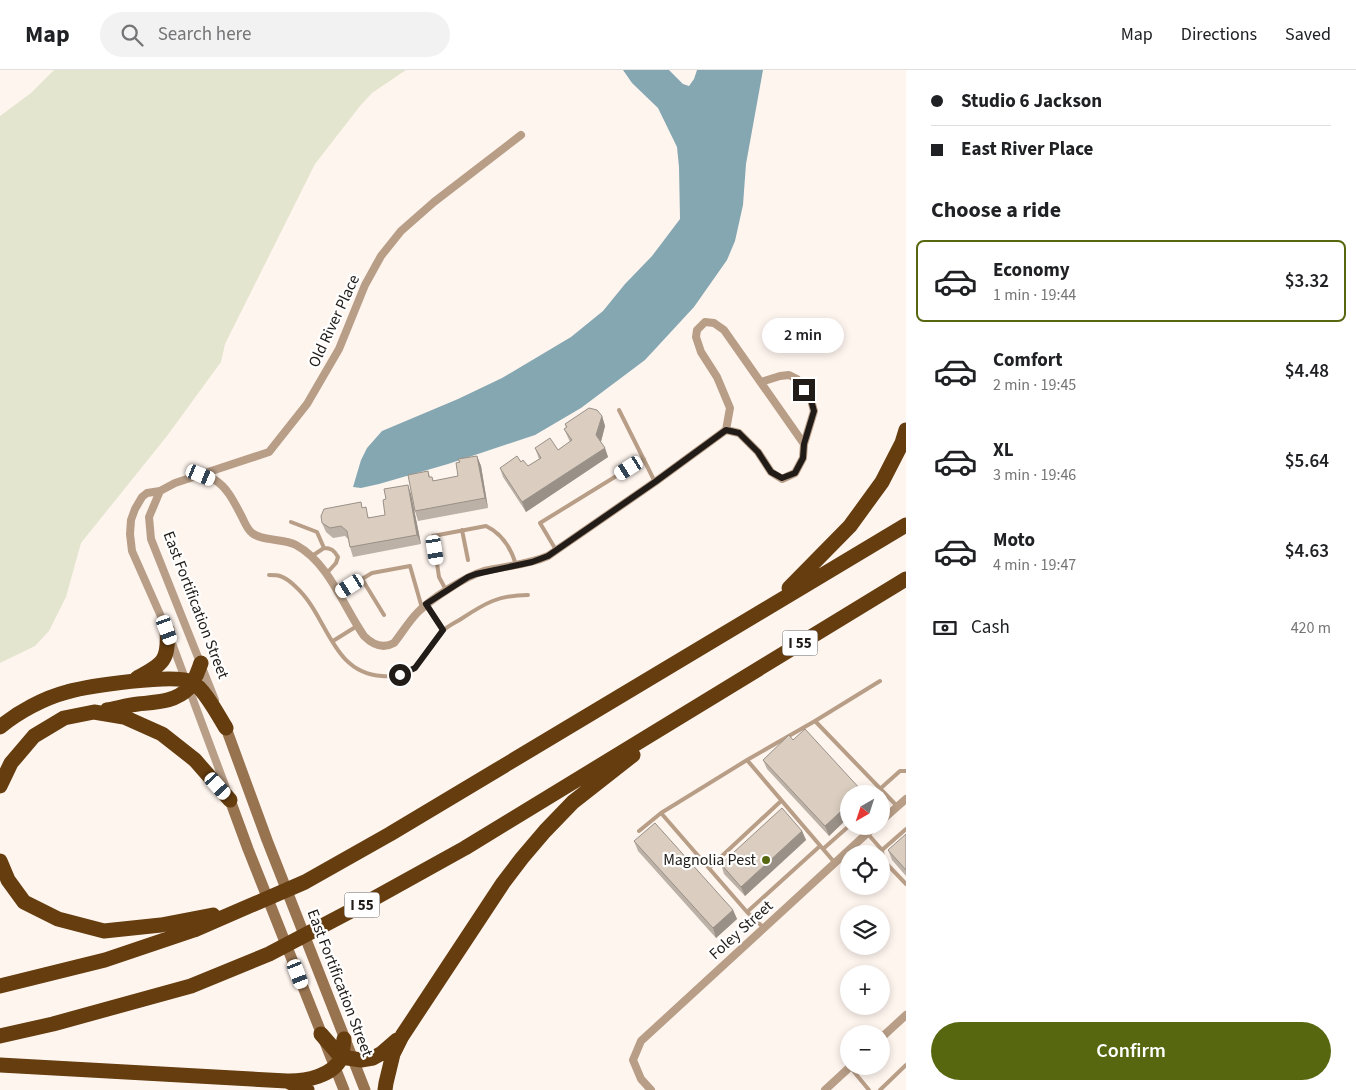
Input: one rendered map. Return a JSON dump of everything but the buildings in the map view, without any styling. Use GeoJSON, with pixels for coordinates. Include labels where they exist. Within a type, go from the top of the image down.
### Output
{"type":"FeatureCollection","features":[{"type":"Feature","properties":{"kind":"highway"},"geometry":{"type":"LineString","coordinates":[[774,604],[850,526],[882,482],[902,443],[906,430]]}},
{"type":"Feature","properties":{"kind":"highway"},"geometry":{"type":"LineString","coordinates":[[0,986],[105,960],[194,930],[305,882],[390,834],[906,525]]}},
{"type":"Feature","properties":{"kind":"highway","name":"I 55"},"geometry":{"type":"LineString","coordinates":[[0,1036],[53,1024],[191,986],[269,954],[465,848],[906,579]]}},
{"type":"Feature","properties":{"kind":"highway"},"geometry":{"type":"LineString","coordinates":[[130,682],[157,668],[163,661],[168,646],[167,630]]}},
{"type":"Feature","properties":{"kind":"highway"},"geometry":{"type":"LineString","coordinates":[[0,786],[11,763],[34,736],[64,718],[176,698],[189,684],[201,663]]}},
{"type":"Feature","properties":{"kind":"highway"},"geometry":{"type":"LineString","coordinates":[[0,727],[28,707],[67,692],[130,682],[171,679],[189,684],[210,703],[226,728]]}},
{"type":"Feature","properties":{"kind":"highway"},"geometry":{"type":"LineString","coordinates":[[385,1090],[393,1054],[402,1036],[503,883],[522,858],[545,831],[574,802],[694,708]]}},
{"type":"Feature","properties":{"kind":"highway"},"geometry":{"type":"LineString","coordinates":[[94,712],[124,717],[162,734],[195,760],[230,800]]}},
{"type":"Feature","properties":{"kind":"highway"},"geometry":{"type":"LineString","coordinates":[[0,861],[8,880],[24,902],[58,919],[104,931],[161,925],[244,908]]}},
{"type":"Feature","properties":{"kind":"highway"},"geometry":{"type":"LineString","coordinates":[[321,1034],[343,1061]]}},
{"type":"Feature","properties":{"kind":"highway"},"geometry":{"type":"LineString","coordinates":[[0,1065],[300,1081],[318,1077],[343,1061],[361,1060],[382,1053],[402,1036]]}},
{"type":"Feature","properties":{"kind":"highway"},"geometry":{"type":"LineString","coordinates":[[343,1061],[344,1039]]}},
{"type":"Feature","properties":{"kind":"highway"},"geometry":{"type":"LineString","coordinates":[[288,1081],[307,1090]]}},
{"type":"Feature","properties":{"kind":"street","name":"Old River Place"},"geometry":{"type":"LineString","coordinates":[[160,492],[175,483],[269,452],[307,404],[339,349],[364,286],[381,256],[401,231],[434,202],[521,135]]}},
{"type":"Feature","properties":{"kind":"street"},"geometry":{"type":"LineString","coordinates":[[201,475],[216,481],[224,488],[253,533],[260,537],[284,540],[295,544],[312,556],[326,574],[357,626],[369,641],[382,646],[394,642],[424,606],[446,591],[476,574],[540,560],[655,482],[726,430],[730,408],[717,377],[701,352],[696,337],[697,330],[704,322],[714,323],[724,330],[804,444]]}},
{"type":"Feature","properties":{"kind":"street"},"geometry":{"type":"LineString","coordinates":[[726,430],[739,433],[758,452],[771,472],[782,478],[795,473],[803,458],[804,444],[814,411],[811,400],[797,379],[789,375],[761,382]]}},
{"type":"Feature","properties":{"kind":"street"},"geometry":{"type":"LineString","coordinates":[[160,492],[146,493],[135,509],[131,520],[130,534],[132,552],[189,684],[248,849],[321,1034]]}},
{"type":"Feature","properties":{"kind":"street","name":"East Fortification Street"},"geometry":{"type":"LineString","coordinates":[[160,492],[149,517],[151,539],[201,663],[344,1039]]}},
{"type":"Feature","properties":{"kind":"street"},"geometry":{"type":"LineString","coordinates":[[890,813],[906,799]]}},
{"type":"Feature","properties":{"kind":"street","name":"Foley Street"},"geometry":{"type":"LineString","coordinates":[[651,1090],[640,1079],[632,1060],[641,1041],[865,835]]}},
{"type":"Feature","properties":{"kind":"street"},"geometry":{"type":"LineString","coordinates":[[890,1030],[906,1015]]}},
{"type":"Feature","properties":{"kind":"street"},"geometry":{"type":"LineString","coordinates":[[343,1061],[344,1090]]}},
{"type":"Feature","properties":{"kind":"street","name":"East Fortification Street"},"geometry":{"type":"LineString","coordinates":[[343,1061],[365,1090]]}},
{"type":"Feature","properties":{"kind":"street"},"geometry":{"type":"LineString","coordinates":[[825,1090],[841,1075]]}},
{"type":"Feature","properties":{"kind":"lane"},"geometry":{"type":"LineString","coordinates":[[619,410],[655,482]]}},
{"type":"Feature","properties":{"kind":"lane"},"geometry":{"type":"LineString","coordinates":[[556,550],[540,523],[644,459]]}},
{"type":"Feature","properties":{"kind":"lane"},"geometry":{"type":"LineString","coordinates":[[291,522],[317,532],[324,548]]}},
{"type":"Feature","properties":{"kind":"lane"},"geometry":{"type":"LineString","coordinates":[[446,591],[439,577],[432,536],[486,526],[494,530],[504,540],[512,553],[516,565]]}},
{"type":"Feature","properties":{"kind":"lane"},"geometry":{"type":"LineString","coordinates":[[462,530],[468,560]]}},
{"type":"Feature","properties":{"kind":"lane"},"geometry":{"type":"LineString","coordinates":[[312,556],[324,548],[331,548],[338,557],[336,563],[326,574]]}},
{"type":"Feature","properties":{"kind":"lane"},"geometry":{"type":"LineString","coordinates":[[338,593],[372,572],[410,566],[424,606],[443,630]]}},
{"type":"Feature","properties":{"kind":"lane"},"geometry":{"type":"LineString","coordinates":[[269,575],[280,576],[306,595],[341,656],[351,666],[366,674],[383,676],[400,675],[415,668],[443,630],[482,605],[513,595],[528,595]]}},
{"type":"Feature","properties":{"kind":"lane"},"geometry":{"type":"LineString","coordinates":[[362,579],[384,615]]}},
{"type":"Feature","properties":{"kind":"lane"},"geometry":{"type":"LineString","coordinates":[[333,641],[357,626]]}},
{"type":"Feature","properties":{"kind":"lane"},"geometry":{"type":"LineString","coordinates":[[639,831],[661,813],[880,681]]}},
{"type":"Feature","properties":{"kind":"lane"},"geometry":{"type":"LineString","coordinates":[[815,721],[878,785]]}},
{"type":"Feature","properties":{"kind":"lane"},"geometry":{"type":"LineString","coordinates":[[747,760],[834,863]]}},
{"type":"Feature","properties":{"kind":"lane"},"geometry":{"type":"LineString","coordinates":[[884,785],[900,771],[906,771]]}},
{"type":"Feature","properties":{"kind":"lane"},"geometry":{"type":"LineString","coordinates":[[890,798],[898,806]]}},
{"type":"Feature","properties":{"kind":"lane"},"geometry":{"type":"LineString","coordinates":[[710,868],[781,801]]}},
{"type":"Feature","properties":{"kind":"lane"},"geometry":{"type":"LineString","coordinates":[[661,813],[747,912],[764,928]]}},
{"type":"Feature","properties":{"kind":"lane"},"geometry":{"type":"LineString","coordinates":[[888,845],[906,830]]}},
{"type":"Feature","properties":{"kind":"lane"},"geometry":{"type":"LineString","coordinates":[[747,912],[840,833]]}},
{"type":"Feature","properties":{"kind":"lane"},"geometry":{"type":"LineString","coordinates":[[869,835],[878,845]]}},
{"type":"Feature","properties":{"kind":"lane"},"geometry":{"type":"LineString","coordinates":[[890,867],[906,884]]}},
{"type":"Feature","properties":{"kind":"lane"},"geometry":{"type":"LineString","coordinates":[[880,1090],[906,1065]]}},
{"type":"Feature","properties":{"kind":"lane"},"geometry":{"type":"LineString","coordinates":[[857,1075],[869,1090]]}},
{"type":"Feature","properties":{"kind":"green space"},"geometry":{"type":"Polygon","coordinates":[[[54,70],[406,70],[372,93],[315,164],[225,344],[221,362],[167,436],[81,543],[66,597],[49,631],[35,646],[0,663],[0,116],[31,93],[54,70]]]}},
{"type":"Feature","properties":{"kind":"water"},"geometry":{"type":"Polygon","coordinates":[[[623,70],[669,70],[683,84],[689,86],[697,70],[763,70],[746,164],[743,205],[735,241],[727,260],[694,307],[645,360],[581,408],[535,435],[448,464],[379,484],[361,488],[353,487],[361,460],[367,448],[382,431],[502,378],[571,337],[603,311],[625,284],[652,256],[680,219],[677,147],[658,108],[632,83],[623,70]]]}},
{"type":"Feature","properties":{"kind":"place","name":"Magnolia Pest"},"geometry":{"type":"Point","coordinates":[766,860]}},
{"type":"Feature","properties":{"kind":"route"},"geometry":{"type":"LineString","coordinates":[[400,675],[415,668],[443,630],[426,604],[468,577],[486,571],[540,560],[548,556],[726,430],[739,433],[758,452],[771,472],[782,478],[795,473],[803,458],[804,444],[814,411],[811,400],[804,390]]}}]}
